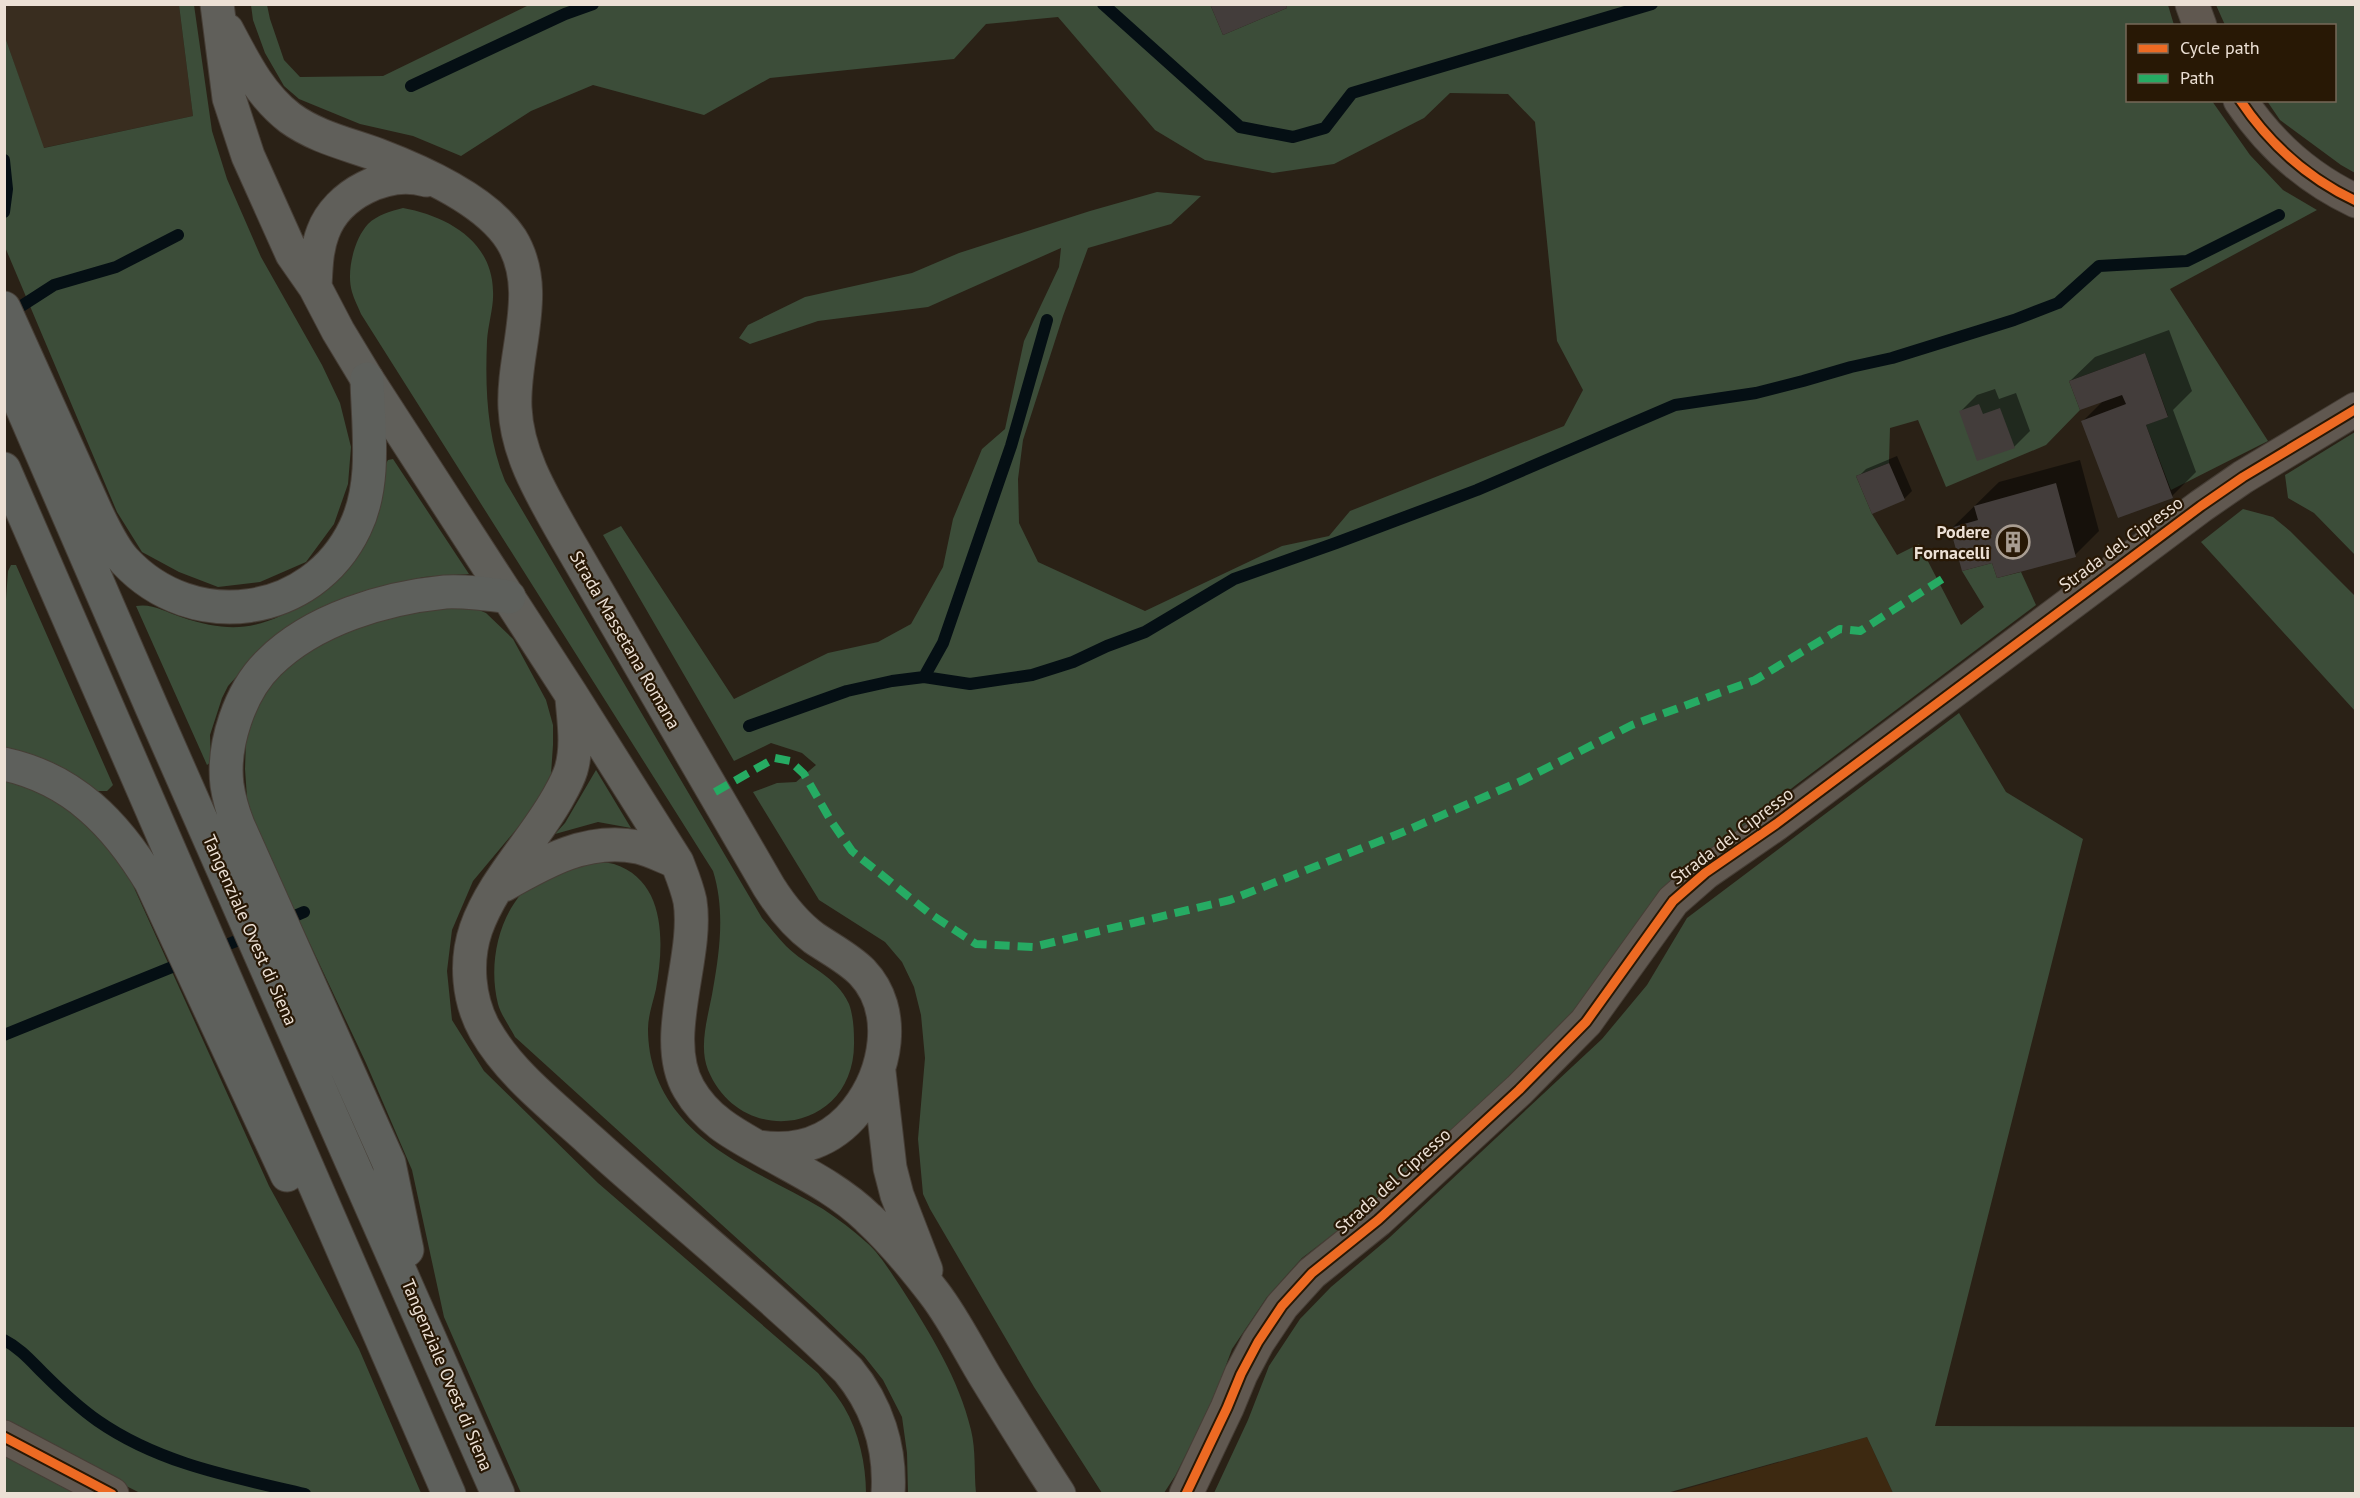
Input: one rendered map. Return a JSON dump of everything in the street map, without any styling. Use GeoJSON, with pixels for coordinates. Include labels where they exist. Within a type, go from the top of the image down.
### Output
{"type":"FeatureCollection","features":[{"type":"Feature","properties":{"kind":"highway"},"geometry":{"type":"LineString","coordinates":[[4,308],[97,514],[124,560],[147,579],[189,602],[218,607],[265,603],[295,591],[324,570],[349,540],[362,509],[368,477],[368,379]]}},
{"type":"Feature","properties":{"kind":"highway","name":"Tangenziale Ovest di Siena"},"geometry":{"type":"LineString","coordinates":[[4,366],[498,1494]]}},
{"type":"Feature","properties":{"kind":"highway"},"geometry":{"type":"LineString","coordinates":[[4,469],[449,1494]]}},
{"type":"Feature","properties":{"kind":"highway"},"geometry":{"type":"LineString","coordinates":[[422,1316],[389,1163],[238,825],[230,803],[227,763],[236,719],[259,675],[283,651],[310,633],[341,618],[383,604],[445,592],[482,593],[509,597]]}},
{"type":"Feature","properties":{"kind":"highway"},"geometry":{"type":"LineString","coordinates":[[4,764],[41,775],[80,798],[116,830],[133,852],[151,882],[286,1173],[377,1327]]}},
{"type":"Feature","properties":{"kind":"main road","name":"Strada Massetana Romana"},"geometry":{"type":"LineString","coordinates":[[217,8],[257,83],[271,101],[291,118],[318,135],[395,162],[442,185],[477,206],[501,226],[510,238],[522,261],[526,283],[515,376],[515,408],[520,443],[545,500],[777,900],[800,926],[846,958],[869,981],[878,998],[885,1026],[879,1072],[890,1168],[897,1195],[935,1294]]}},
{"type":"Feature","properties":{"kind":"main road","name":"Strada Massetana Romana"},"geometry":{"type":"LineString","coordinates":[[217,8],[229,98],[240,135],[292,254],[315,287],[338,331],[368,379],[677,862],[685,880],[690,902],[690,924],[679,1035],[679,1057],[684,1077],[694,1097],[711,1117],[738,1138],[822,1183],[846,1199],[883,1233],[935,1294],[1059,1494]]}},
{"type":"Feature","properties":{"kind":"main road","name":"Strada Massetana Romana"},"geometry":{"type":"LineString","coordinates":[[315,287],[318,247],[324,230],[337,209],[355,193],[379,182],[402,178],[419,178],[442,185]]}},
{"type":"Feature","properties":{"kind":"main road"},"geometry":{"type":"LineString","coordinates":[[571,694],[576,743],[571,772],[547,817],[495,891],[475,931],[470,951],[470,974],[477,1010],[493,1043],[522,1077],[848,1370],[861,1386],[878,1419],[886,1458],[888,1494]]}},
{"type":"Feature","properties":{"kind":"main road"},"geometry":{"type":"LineString","coordinates":[[495,891],[548,860],[577,849],[602,845],[639,847],[677,862]]}},
{"type":"Feature","properties":{"kind":"main road","name":"Strada Massetana Romana"},"geometry":{"type":"LineString","coordinates":[[758,1147],[785,1149],[811,1144],[830,1136],[856,1112],[872,1088],[879,1072]]}},
{"type":"Feature","properties":{"kind":"street"},"geometry":{"type":"LineString","coordinates":[[2192,4],[2199,24]]}},
{"type":"Feature","properties":{"kind":"street"},"geometry":{"type":"LineString","coordinates":[[2241,102],[2266,135],[2296,164],[2310,176],[2355,201]]}},
{"type":"Feature","properties":{"kind":"street","name":"Strada del Cipresso"},"geometry":{"type":"LineString","coordinates":[[1185,1494],[1241,1374],[1258,1342],[1282,1306],[1312,1273],[1378,1220],[1519,1090],[1586,1022],[1673,901],[1705,873],[1776,824],[2201,506],[2243,477],[2355,409]]}},
{"type":"Feature","properties":{"kind":"street"},"geometry":{"type":"LineString","coordinates":[[4,1437],[112,1494]]}},
{"type":"Feature","properties":{"kind":"shaded area"},"geometry":{"type":"Polygon","coordinates":[[[4,5],[179,5],[193,116],[43,148],[5,37],[4,5]]]}},
{"type":"Feature","properties":{"kind":"shaded area"},"geometry":{"type":"Polygon","coordinates":[[[1867,1437],[1893,1493],[1668,1494],[1867,1437]]]}},
{"type":"Feature","properties":{"kind":"green space"},"geometry":{"type":"Polygon","coordinates":[[[531,4],[1210,4],[1223,35],[1287,8],[1286,4],[2168,5],[2174,24],[2126,24],[2126,102],[2213,102],[2250,155],[2283,190],[2317,210],[2170,289],[2268,441],[2171,490],[2146,425],[2168,416],[2145,353],[2069,381],[2080,410],[2046,445],[1946,487],[1918,420],[1890,428],[1889,463],[1856,476],[1872,514],[1897,555],[1919,544],[1961,625],[1984,607],[1962,571],[1992,563],[1997,578],[2021,572],[2036,605],[1796,785],[1691,867],[1580,1013],[1370,1206],[1302,1258],[1267,1297],[1232,1349],[1212,1403],[1164,1493],[1102,1493],[1034,1387],[923,1194],[918,1139],[925,1058],[921,1015],[914,987],[902,962],[885,942],[819,900],[753,792],[777,783],[796,782],[816,765],[802,753],[771,743],[734,761],[603,535],[621,526],[734,699],[828,653],[878,642],[911,624],[943,567],[953,519],[982,449],[1005,429],[1024,341],[1059,267],[1061,248],[928,307],[818,321],[750,344],[739,338],[748,325],[805,297],[912,273],[959,253],[1157,192],[1201,196],[1171,224],[1088,248],[1063,316],[1023,440],[1018,479],[1019,523],[1038,562],[1145,611],[1282,546],[1329,536],[1350,511],[1564,426],[1583,390],[1557,341],[1535,122],[1508,94],[1450,93],[1424,118],[1334,164],[1273,173],[1205,160],[1155,130],[1058,17],[986,24],[954,59],[770,78],[704,115],[593,85],[531,111],[461,156],[413,136],[360,124],[299,99],[284,86],[265,53],[253,20],[251,5],[267,5],[284,60],[300,77],[383,76],[531,4]]]}},
{"type":"Feature","properties":{"kind":"green space"},"geometry":{"type":"Polygon","coordinates":[[[179,5],[194,5],[212,131],[227,179],[261,257],[322,365],[340,403],[351,447],[348,484],[334,524],[306,562],[260,582],[218,587],[179,572],[142,552],[117,512],[5,247],[5,37],[44,148],[193,116],[179,5]]]}},
{"type":"Feature","properties":{"kind":"green space"},"geometry":{"type":"Polygon","coordinates":[[[2216,5],[2355,5],[2355,173],[2280,120],[2268,102],[2336,102],[2336,24],[2225,24],[2216,5]]]}},
{"type":"Feature","properties":{"kind":"green space"},"geometry":{"type":"Polygon","coordinates":[[[403,208],[450,224],[464,233],[485,258],[491,273],[493,291],[487,341],[488,412],[494,447],[505,481],[762,918],[786,946],[829,978],[849,1004],[854,1035],[850,1071],[837,1095],[818,1111],[795,1120],[770,1120],[746,1112],[724,1096],[708,1070],[704,1040],[716,974],[720,930],[719,900],[713,871],[361,314],[353,295],[350,284],[352,256],[363,230],[376,218],[403,208]]]}},
{"type":"Feature","properties":{"kind":"green space"},"geometry":{"type":"Polygon","coordinates":[[[2355,432],[2355,555],[2314,513],[2288,498],[2285,475],[2355,432]]]}},
{"type":"Feature","properties":{"kind":"green space"},"geometry":{"type":"Polygon","coordinates":[[[393,459],[469,574],[424,577],[381,587],[255,656],[228,686],[222,698],[210,735],[211,762],[207,765],[136,606],[153,607],[201,623],[234,627],[264,622],[296,608],[313,598],[388,460],[393,459]]]}},
{"type":"Feature","properties":{"kind":"green space"},"geometry":{"type":"Polygon","coordinates":[[[2243,509],[2273,517],[2355,596],[2355,711],[2201,542],[2243,509]]]}},
{"type":"Feature","properties":{"kind":"green space"},"geometry":{"type":"Polygon","coordinates":[[[11,565],[16,565],[113,785],[107,791],[97,791],[66,774],[5,752],[4,627],[8,571],[11,565]]]}},
{"type":"Feature","properties":{"kind":"green space"},"geometry":{"type":"Polygon","coordinates":[[[472,607],[486,613],[513,639],[546,700],[553,725],[553,745],[551,774],[535,807],[473,881],[452,930],[447,971],[452,1020],[484,1071],[598,1183],[818,1373],[841,1403],[854,1427],[865,1471],[866,1493],[521,1493],[444,1317],[412,1170],[366,1063],[248,812],[245,769],[246,739],[257,709],[271,684],[289,661],[316,644],[404,610],[472,607]]]}},
{"type":"Feature","properties":{"kind":"green space"},"geometry":{"type":"Polygon","coordinates":[[[1959,713],[2006,792],[2083,839],[1935,1426],[2355,1427],[2355,1493],[1893,1493],[1867,1437],[1667,1493],[1214,1493],[1248,1420],[1269,1366],[1300,1319],[1331,1287],[1389,1238],[1602,1039],[1647,985],[1687,918],[1959,713]]]}},
{"type":"Feature","properties":{"kind":"green space"},"geometry":{"type":"Polygon","coordinates":[[[596,770],[631,828],[598,822],[555,834],[565,823],[596,770]]]}},
{"type":"Feature","properties":{"kind":"green space"},"geometry":{"type":"Polygon","coordinates":[[[4,779],[57,799],[108,845],[126,870],[269,1186],[359,1349],[421,1493],[140,1493],[5,1424],[4,779]]]}},
{"type":"Feature","properties":{"kind":"green space"},"geometry":{"type":"Polygon","coordinates":[[[587,861],[614,864],[631,872],[644,885],[653,899],[658,916],[660,953],[659,972],[649,1019],[648,1040],[655,1073],[670,1103],[709,1143],[745,1167],[823,1209],[856,1233],[881,1258],[933,1340],[959,1393],[973,1438],[976,1493],[908,1493],[907,1453],[902,1417],[883,1380],[864,1356],[515,1037],[499,1008],[495,987],[496,952],[506,918],[526,889],[539,878],[556,870],[587,861]]]}},
{"type":"Feature","properties":{"kind":"green space"},"geometry":{"type":"Polygon","coordinates":[[[4,1448],[88,1493],[8,1493],[5,1491],[4,1448]]]}},
{"type":"Feature","properties":{"kind":"building"},"geometry":{"type":"Polygon","coordinates":[[[1210,4],[1286,4],[1287,8],[1223,35],[1210,4]]]}},
{"type":"Feature","properties":{"kind":"building"},"geometry":{"type":"Polygon","coordinates":[[[2145,353],[2168,417],[2146,425],[2173,498],[2118,518],[2081,421],[2126,404],[2122,395],[2080,410],[2069,381],[2145,353]]]}},
{"type":"Feature","properties":{"kind":"building"},"geometry":{"type":"Polygon","coordinates":[[[1979,404],[1983,414],[2000,408],[2015,448],[1977,461],[1959,411],[1979,404]]]}},
{"type":"Feature","properties":{"kind":"building"},"geometry":{"type":"Polygon","coordinates":[[[1889,463],[1905,500],[1872,514],[1856,476],[1889,463]]]}},
{"type":"Feature","properties":{"kind":"building","name":"Podere Fornacelli"},"geometry":{"type":"Polygon","coordinates":[[[2056,483],[2076,557],[1997,578],[1992,563],[1962,571],[1950,528],[1978,520],[1974,506],[2056,483]]]}},
{"type":"Feature","properties":{"kind":"waterway"},"geometry":{"type":"LineString","coordinates":[[411,86],[565,14],[593,4]]}},
{"type":"Feature","properties":{"kind":"waterway"},"geometry":{"type":"LineString","coordinates":[[1103,4],[1240,127],[1293,137],[1325,128],[1352,93],[1652,4]]}},
{"type":"Feature","properties":{"kind":"waterway"},"geometry":{"type":"LineString","coordinates":[[4,160],[7,189],[4,212]]}},
{"type":"Feature","properties":{"kind":"waterway"},"geometry":{"type":"LineString","coordinates":[[749,726],[847,691],[892,681],[924,677],[970,684],[1032,675],[1073,662],[1145,632],[1234,579],[1477,490],[1675,405],[1756,393],[1892,358],[2014,320],[2058,303],[2099,266],[2187,261],[2279,215]]}},
{"type":"Feature","properties":{"kind":"waterway"},"geometry":{"type":"LineString","coordinates":[[9,314],[54,285],[116,267],[178,235]]}},
{"type":"Feature","properties":{"kind":"waterway"},"geometry":{"type":"LineString","coordinates":[[924,677],[943,643],[1011,446],[1047,320]]}},
{"type":"Feature","properties":{"kind":"waterway"},"geometry":{"type":"LineString","coordinates":[[283,921],[304,912]]}},
{"type":"Feature","properties":{"kind":"waterway"},"geometry":{"type":"LineString","coordinates":[[214,950],[251,935]]}},
{"type":"Feature","properties":{"kind":"waterway"},"geometry":{"type":"LineString","coordinates":[[4,1035],[187,961]]}},
{"type":"Feature","properties":{"kind":"waterway"},"geometry":{"type":"LineString","coordinates":[[4,1340],[25,1355],[83,1410],[122,1436],[172,1459],[305,1494]]}},
{"type":"Feature","properties":{"kind":"marked path"},"geometry":{"type":"LineString","coordinates":[[715,792],[775,758],[790,761],[804,774],[831,821],[852,851],[929,913],[976,944],[1033,947],[1230,900],[1403,832],[1521,781],[1632,725],[1755,680],[1840,629],[1860,631],[1947,576]]}},
{"type":"Feature","properties":{"kind":"cycle path"},"geometry":{"type":"LineString","coordinates":[[2242,102],[2264,132],[2291,159],[2321,182],[2356,201]]}},
{"type":"Feature","properties":{"kind":"cycle path"},"geometry":{"type":"LineString","coordinates":[[1186,1494],[1241,1374],[1258,1342],[1282,1306],[1312,1273],[1378,1220],[1519,1090],[1586,1022],[1673,901],[1705,873],[1776,824],[2201,506],[2243,477],[2356,409]]}},
{"type":"Feature","properties":{"kind":"cycle path"},"geometry":{"type":"LineString","coordinates":[[4,1437],[112,1494]]}},
{"type":"Feature","properties":{"kind":"place","name":"Podere Fornacelli"},"geometry":{"type":"Point","coordinates":[2013,542]}}]}
